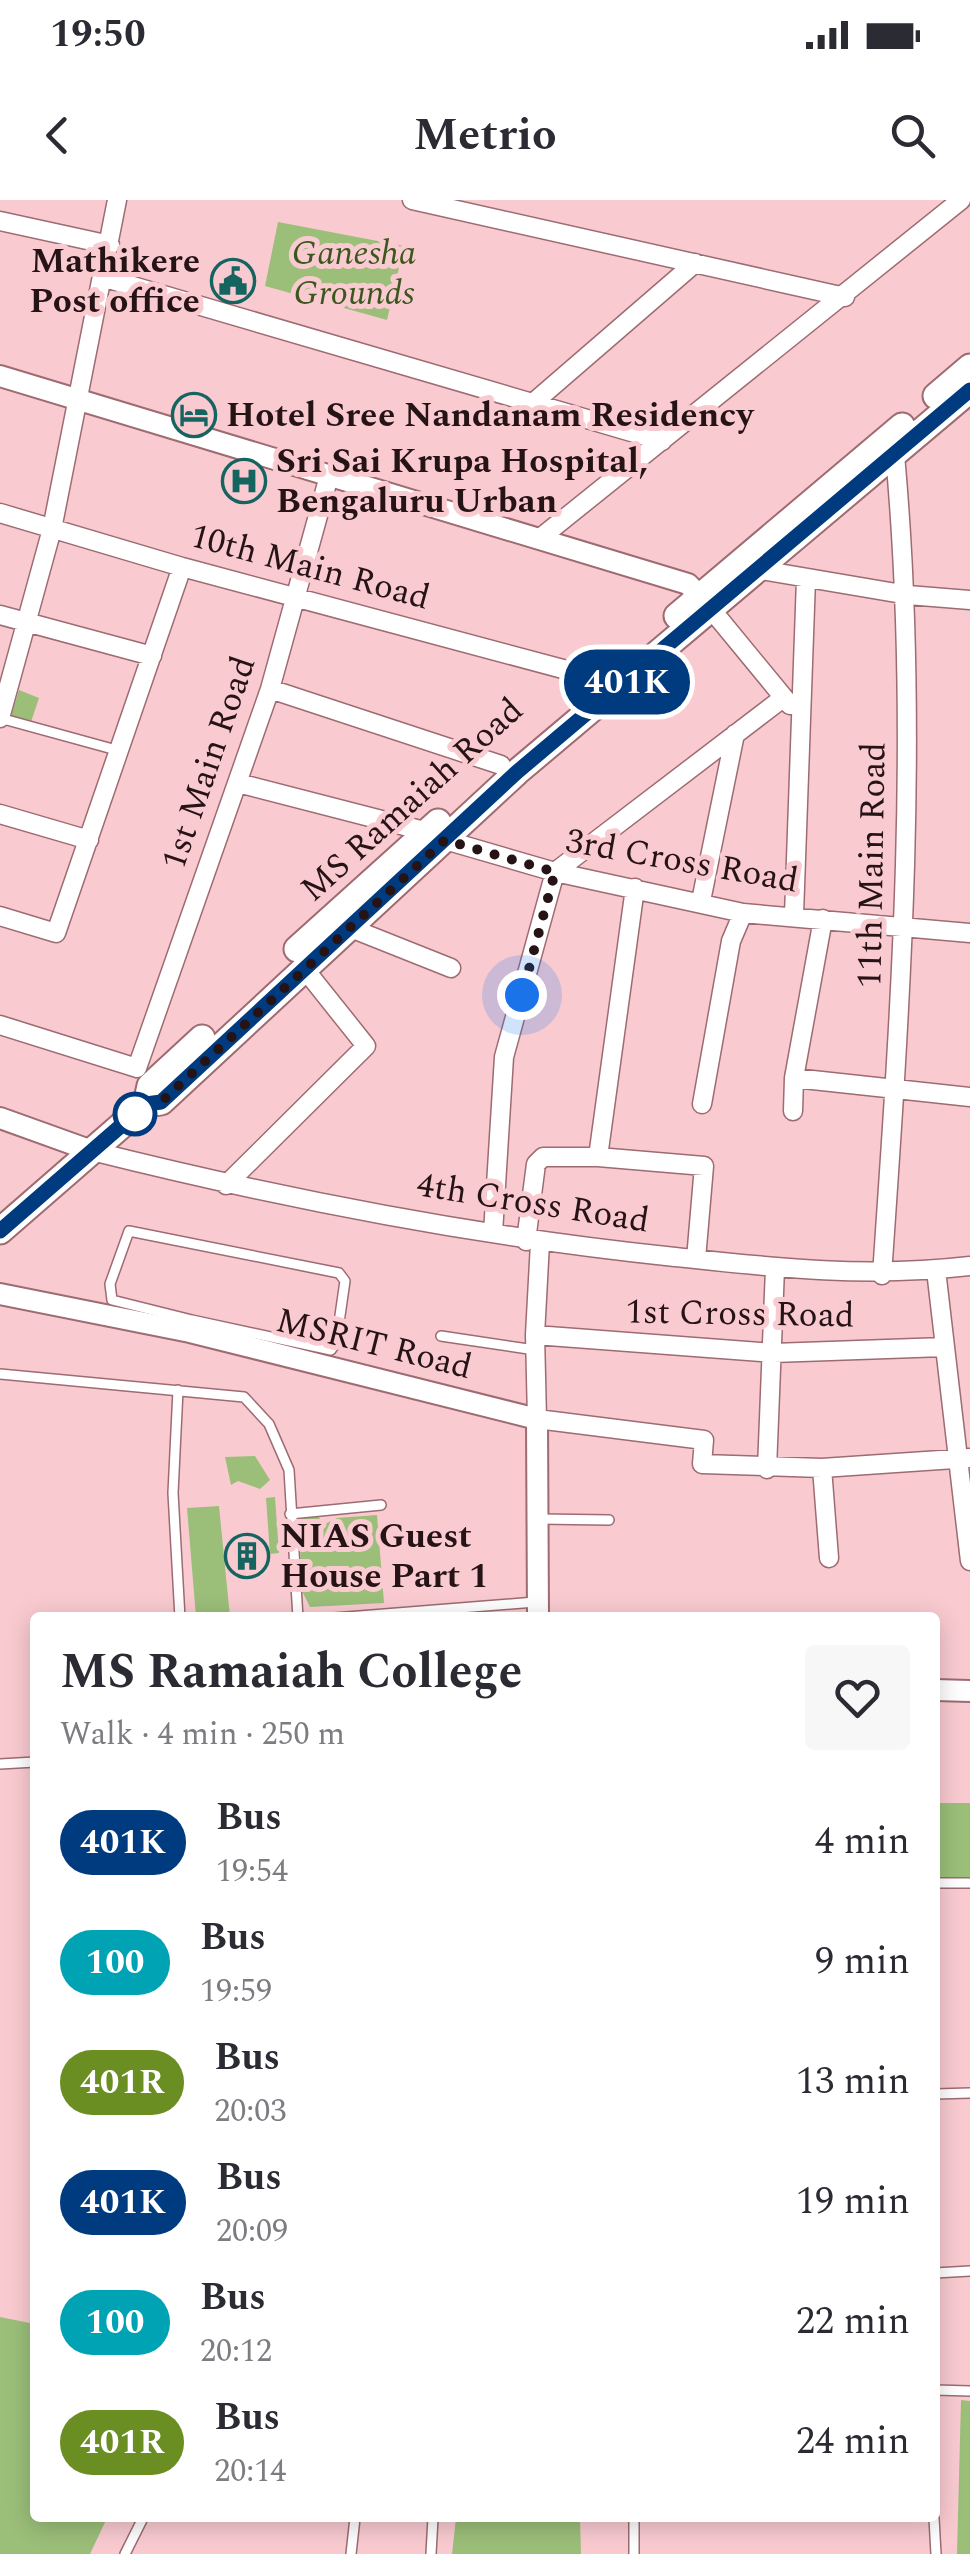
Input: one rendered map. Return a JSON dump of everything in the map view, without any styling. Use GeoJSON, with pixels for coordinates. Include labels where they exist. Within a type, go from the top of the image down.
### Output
{"type":"FeatureCollection","features":[{"type":"Feature","properties":{"kind":"main road","name":"MS Ramaiah Road"},"geometry":{"type":"LineString","coordinates":[[146,1104],[150,1086],[436,836],[517,772],[970,367]]}},
{"type":"Feature","properties":{"kind":"main road","name":"MS Ramaiah Road"},"geometry":{"type":"LineString","coordinates":[[0,1231],[146,1104],[161,1102],[348,926],[501,765],[706,602],[761,570],[970,390]]}},
{"type":"Feature","properties":{"kind":"street"},"geometry":{"type":"LineString","coordinates":[[0,718],[52,529],[117,200]]}},
{"type":"Feature","properties":{"kind":"street"},"geometry":{"type":"LineString","coordinates":[[412,200],[458,205],[845,297]]}},
{"type":"Feature","properties":{"kind":"street"},"geometry":{"type":"LineString","coordinates":[[932,200],[959,202]]}},
{"type":"Feature","properties":{"kind":"street"},"geometry":{"type":"LineString","coordinates":[[539,538],[959,202]]}},
{"type":"Feature","properties":{"kind":"street"},"geometry":{"type":"LineString","coordinates":[[0,221],[110,245]]}},
{"type":"Feature","properties":{"kind":"street"},"geometry":{"type":"LineString","coordinates":[[533,403],[695,263]]}},
{"type":"Feature","properties":{"kind":"street"},"geometry":{"type":"LineString","coordinates":[[102,277],[662,440]]}},
{"type":"Feature","properties":{"kind":"street"},"geometry":{"type":"LineString","coordinates":[[0,376],[688,584],[802,719]]}},
{"type":"Feature","properties":{"kind":"street","name":"11th Main Road"},"geometry":{"type":"LineString","coordinates":[[882,1275],[906,929],[908,595],[896,456]]}},
{"type":"Feature","properties":{"kind":"street","name":"1st Main Road"},"geometry":{"type":"LineString","coordinates":[[138,1068],[270,689],[330,476]]}},
{"type":"Feature","properties":{"kind":"street","name":"10th Main Road"},"geometry":{"type":"LineString","coordinates":[[0,512],[182,567],[604,680]]}},
{"type":"Feature","properties":{"kind":"street"},"geometry":{"type":"LineString","coordinates":[[0,916],[56,932],[182,567]]}},
{"type":"Feature","properties":{"kind":"street"},"geometry":{"type":"LineString","coordinates":[[761,570],[908,595],[970,600]]}},
{"type":"Feature","properties":{"kind":"street"},"geometry":{"type":"LineString","coordinates":[[794,915],[806,579]]}},
{"type":"Feature","properties":{"kind":"street"},"geometry":{"type":"LineString","coordinates":[[0,615],[152,656]]}},
{"type":"Feature","properties":{"kind":"street"},"geometry":{"type":"LineString","coordinates":[[270,689],[501,765]]}},
{"type":"Feature","properties":{"kind":"street"},"geometry":{"type":"LineString","coordinates":[[493,1233],[504,1058],[555,872],[783,698]]}},
{"type":"Feature","properties":{"kind":"street"},"geometry":{"type":"LineString","coordinates":[[702,900],[735,734]]}},
{"type":"Feature","properties":{"kind":"street","name":"3rd Cross Road"},"geometry":{"type":"LineString","coordinates":[[238,783],[555,872],[702,900],[743,913],[970,933]]}},
{"type":"Feature","properties":{"kind":"street"},"geometry":{"type":"LineString","coordinates":[[0,814],[89,840]]}},
{"type":"Feature","properties":{"kind":"street"},"geometry":{"type":"LineString","coordinates":[[598,1156],[635,888]]}},
{"type":"Feature","properties":{"kind":"street"},"geometry":{"type":"LineString","coordinates":[[702,1104],[730,941],[743,913]]}},
{"type":"Feature","properties":{"kind":"street"},"geometry":{"type":"LineString","coordinates":[[793,1111],[794,1078],[824,919]]}},
{"type":"Feature","properties":{"kind":"street"},"geometry":{"type":"LineString","coordinates":[[348,926],[451,968]]}},
{"type":"Feature","properties":{"kind":"street"},"geometry":{"type":"LineString","coordinates":[[226,1185],[366,1046],[303,966]]}},
{"type":"Feature","properties":{"kind":"street"},"geometry":{"type":"LineString","coordinates":[[0,1025],[138,1068],[146,1104]]}},
{"type":"Feature","properties":{"kind":"street"},"geometry":{"type":"LineString","coordinates":[[794,1078],[970,1097]]}},
{"type":"Feature","properties":{"kind":"street"},"geometry":{"type":"LineString","coordinates":[[0,1118],[92,1151]]}},
{"type":"Feature","properties":{"kind":"street","name":"4th Cross Road"},"geometry":{"type":"LineString","coordinates":[[92,1151],[226,1185],[533,1242],[776,1268],[882,1275],[970,1266]]}},
{"type":"Feature","properties":{"kind":"street"},"geometry":{"type":"LineString","coordinates":[[538,1610],[533,1242],[536,1164],[543,1157],[598,1156],[704,1166],[696,1259]]}},
{"type":"Feature","properties":{"kind":"street"},"geometry":{"type":"LineString","coordinates":[[767,1469],[776,1268]]}},
{"type":"Feature","properties":{"kind":"street"},"geometry":{"type":"LineString","coordinates":[[936,1270],[962,1458],[970,1561]]}},
{"type":"Feature","properties":{"kind":"street","name":"MSRIT Road"},"geometry":{"type":"LineString","coordinates":[[0,1294],[191,1326],[537,1419]]}},
{"type":"Feature","properties":{"kind":"street","name":"1st Cross Road"},"geometry":{"type":"LineString","coordinates":[[535,1342],[773,1353],[944,1346]]}},
{"type":"Feature","properties":{"kind":"street"},"geometry":{"type":"LineString","coordinates":[[537,1419],[704,1440],[702,1464],[822,1468],[962,1458]]}},
{"type":"Feature","properties":{"kind":"street"},"geometry":{"type":"LineString","coordinates":[[822,1468],[829,1558]]}},
{"type":"Feature","properties":{"kind":"street"},"geometry":{"type":"LineString","coordinates":[[940,1690],[970,1691]]}},
{"type":"Feature","properties":{"kind":"lane"},"geometry":{"type":"LineString","coordinates":[[0,718],[120,752]]}},
{"type":"Feature","properties":{"kind":"lane"},"geometry":{"type":"LineString","coordinates":[[130,1232],[338,1273],[346,1281],[336,1344],[331,1350],[191,1326],[112,1300],[110,1284],[130,1232]]}},
{"type":"Feature","properties":{"kind":"lane"},"geometry":{"type":"LineString","coordinates":[[441,1336],[535,1342]]}},
{"type":"Feature","properties":{"kind":"lane"},"geometry":{"type":"LineString","coordinates":[[0,1374],[244,1397],[268,1424],[290,1470],[298,1612]]}},
{"type":"Feature","properties":{"kind":"lane"},"geometry":{"type":"LineString","coordinates":[[178,1390],[173,1493],[180,1612]]}},
{"type":"Feature","properties":{"kind":"lane"},"geometry":{"type":"LineString","coordinates":[[290,1514],[381,1504]]}},
{"type":"Feature","properties":{"kind":"lane"},"geometry":{"type":"LineString","coordinates":[[539,1519],[609,1520]]}},
{"type":"Feature","properties":{"kind":"lane"},"geometry":{"type":"LineString","coordinates":[[487,1612],[538,1610]]}},
{"type":"Feature","properties":{"kind":"lane"},"geometry":{"type":"LineString","coordinates":[[0,1764],[30,1762]]}},
{"type":"Feature","properties":{"kind":"lane"},"geometry":{"type":"LineString","coordinates":[[940,1882],[970,1883]]}},
{"type":"Feature","properties":{"kind":"lane"},"geometry":{"type":"LineString","coordinates":[[940,2094],[970,2094]]}},
{"type":"Feature","properties":{"kind":"lane"},"geometry":{"type":"LineString","coordinates":[[940,2272],[970,2271]]}},
{"type":"Feature","properties":{"kind":"lane"},"geometry":{"type":"LineString","coordinates":[[940,2390],[970,2391]]}},
{"type":"Feature","properties":{"kind":"lane"},"geometry":{"type":"LineString","coordinates":[[124,2554],[140,2522]]}},
{"type":"Feature","properties":{"kind":"lane"},"geometry":{"type":"LineString","coordinates":[[351,2554],[355,2522]]}},
{"type":"Feature","properties":{"kind":"lane"},"geometry":{"type":"LineString","coordinates":[[431,2554],[433,2522]]}},
{"type":"Feature","properties":{"kind":"lane"},"geometry":{"type":"LineString","coordinates":[[634,2522],[634,2554]]}},
{"type":"Feature","properties":{"kind":"lane"},"geometry":{"type":"LineString","coordinates":[[934,2522],[936,2554]]}},
{"type":"Feature","properties":{"kind":"green space","name":"Ganesha Grounds"},"geometry":{"type":"Polygon","coordinates":[[[278,222],[404,246],[387,320],[265,286],[278,222]]]}},
{"type":"Feature","properties":{"kind":"green space"},"geometry":{"type":"Polygon","coordinates":[[[19,690],[39,698],[31,722],[11,716],[19,690]]]}},
{"type":"Feature","properties":{"kind":"green space"},"geometry":{"type":"Polygon","coordinates":[[[255,1456],[270,1480],[260,1489],[238,1481],[231,1485],[225,1457],[255,1456]]]}},
{"type":"Feature","properties":{"kind":"green space"},"geometry":{"type":"Polygon","coordinates":[[[275,1497],[279,1553],[270,1554],[266,1498],[275,1497]]]}},
{"type":"Feature","properties":{"kind":"green space"},"geometry":{"type":"Polygon","coordinates":[[[219,1506],[230,1612],[196,1612],[187,1508],[219,1506]]]}},
{"type":"Feature","properties":{"kind":"green space"},"geometry":{"type":"Polygon","coordinates":[[[311,1514],[319,1517],[319,1533],[311,1536],[303,1533],[300,1525],[303,1517],[311,1514]]]}},
{"type":"Feature","properties":{"kind":"green space"},"geometry":{"type":"Polygon","coordinates":[[[377,1515],[384,1603],[310,1607],[302,1591],[300,1545],[316,1541],[325,1524],[337,1518],[377,1515]]]}},
{"type":"Feature","properties":{"kind":"green space"},"geometry":{"type":"Polygon","coordinates":[[[940,1803],[970,1803],[970,1879],[940,1879],[940,1803]]]}},
{"type":"Feature","properties":{"kind":"green space"},"geometry":{"type":"Polygon","coordinates":[[[0,2317],[30,2323],[30,2522],[105,2522],[90,2554],[0,2554],[0,2317]]]}},
{"type":"Feature","properties":{"kind":"green space"},"geometry":{"type":"Polygon","coordinates":[[[961,2400],[970,2401],[970,2554],[957,2554],[961,2400]]]}},
{"type":"Feature","properties":{"kind":"green space"},"geometry":{"type":"Polygon","coordinates":[[[456,2522],[580,2522],[581,2554],[452,2554],[456,2522]]]}},
{"type":"Feature","properties":{"kind":"bus line","name":"401K"},"geometry":{"type":"LineString","coordinates":[[0,1231],[146,1104],[161,1102],[303,966],[517,772],[970,390]]}},
{"type":"Feature","properties":{"kind":"place","name":"Mathikere Post office"},"geometry":{"type":"Point","coordinates":[233,281]}},
{"type":"Feature","properties":{"kind":"place","name":"Hotel Sree Nandanam Residency"},"geometry":{"type":"Point","coordinates":[194,415]}},
{"type":"Feature","properties":{"kind":"place","name":"Sri Sai Krupa Hospital, Bengaluru Urban"},"geometry":{"type":"Point","coordinates":[244,481]}},
{"type":"Feature","properties":{"kind":"place","name":"NIAS Guest House Part 1"},"geometry":{"type":"Point","coordinates":[247,1556]}},
{"type":"Feature","properties":{"kind":"route"},"geometry":{"type":"LineString","coordinates":[[135,1114],[146,1104],[161,1102],[303,966],[445,840],[555,872],[522,995]]}}]}
